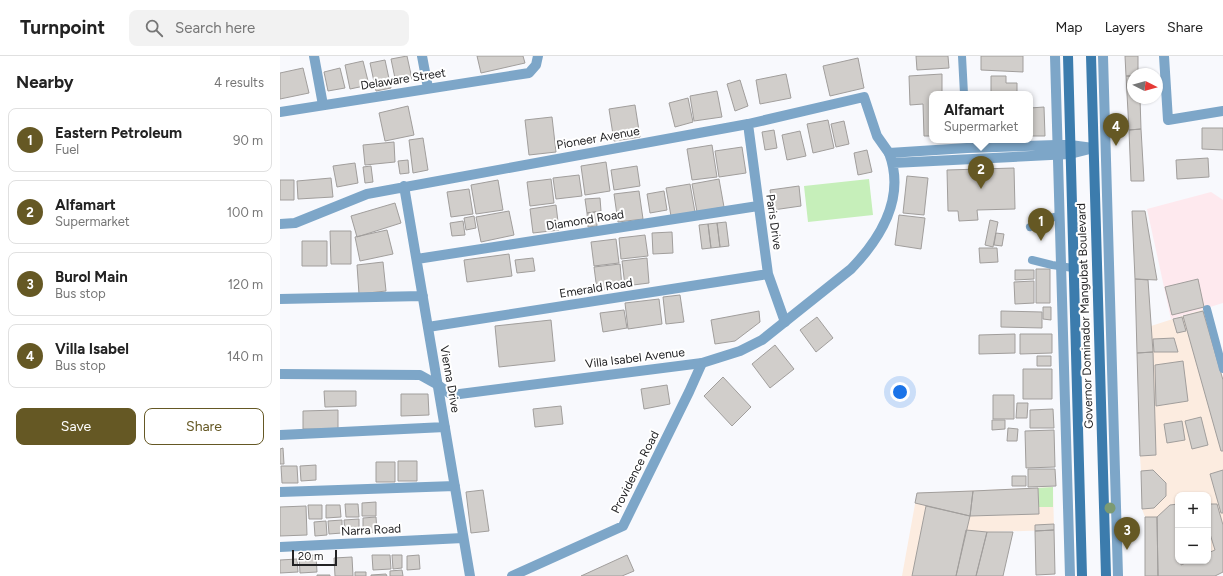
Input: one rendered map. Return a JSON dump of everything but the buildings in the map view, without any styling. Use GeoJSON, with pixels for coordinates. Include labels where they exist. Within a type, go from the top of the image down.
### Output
{"type":"FeatureCollection","features":[{"type":"Feature","properties":{"kind":"main road","name":"Governor Dominador Mangubat Boulevard"},"geometry":{"type":"LineString","coordinates":[[1068,56],[1082,576]]}},
{"type":"Feature","properties":{"kind":"main road","name":"Governor Dominador Mangubat Boulevard"},"geometry":{"type":"LineString","coordinates":[[1091,56],[1106,576]]}},
{"type":"Feature","properties":{"kind":"street"},"geometry":{"type":"LineString","coordinates":[[314,56],[323,105]]}},
{"type":"Feature","properties":{"kind":"street"},"geometry":{"type":"LineString","coordinates":[[422,56],[428,88]]}},
{"type":"Feature","properties":{"kind":"street","name":"Delaware Street"},"geometry":{"type":"LineString","coordinates":[[280,112],[529,73],[536,65],[538,56]]}},
{"type":"Feature","properties":{"kind":"street","name":"Governor Dominador Mangubat Boulevard"},"geometry":{"type":"LineString","coordinates":[[1055,56],[1070,576]]}},
{"type":"Feature","properties":{"kind":"street","name":"Governor Dominador Mangubat Boulevard"},"geometry":{"type":"LineString","coordinates":[[1103,56],[1118,576]]}},
{"type":"Feature","properties":{"kind":"street"},"geometry":{"type":"LineString","coordinates":[[1164,56],[1168,120],[1223,112]]}},
{"type":"Feature","properties":{"kind":"street","name":"Pioneer Avenue"},"geometry":{"type":"LineString","coordinates":[[280,224],[295,223],[367,194],[748,124],[864,97],[877,136],[891,158]]}},
{"type":"Feature","properties":{"kind":"street","name":"Paris Drive"},"geometry":{"type":"LineString","coordinates":[[748,124],[768,274],[786,322]]}},
{"type":"Feature","properties":{"kind":"street"},"geometry":{"type":"LineString","coordinates":[[891,158],[967,144],[1057,150]]}},
{"type":"Feature","properties":{"kind":"street"},"geometry":{"type":"LineString","coordinates":[[891,158],[1093,148]]}},
{"type":"Feature","properties":{"kind":"street","name":"Villa Isabel Avenue"},"geometry":{"type":"LineString","coordinates":[[280,374],[420,375],[452,395],[702,363],[740,351],[762,340],[786,322],[866,253],[876,239],[890,210],[894,195],[895,177],[891,158]]}},
{"type":"Feature","properties":{"kind":"street","name":"Vienna Drive"},"geometry":{"type":"LineString","coordinates":[[404,186],[470,576]]}},
{"type":"Feature","properties":{"kind":"street","name":"Diamond Road"},"geometry":{"type":"LineString","coordinates":[[416,259],[758,206]]}},
{"type":"Feature","properties":{"kind":"street","name":"Emerald Road"},"geometry":{"type":"LineString","coordinates":[[428,327],[768,274]]}},
{"type":"Feature","properties":{"kind":"street"},"geometry":{"type":"LineString","coordinates":[[280,299],[423,296]]}},
{"type":"Feature","properties":{"kind":"street","name":"Providence Road"},"geometry":{"type":"LineString","coordinates":[[512,576],[623,526],[702,363]]}},
{"type":"Feature","properties":{"kind":"street"},"geometry":{"type":"LineString","coordinates":[[280,435],[445,427]]}},
{"type":"Feature","properties":{"kind":"street"},"geometry":{"type":"LineString","coordinates":[[280,492],[455,486]]}},
{"type":"Feature","properties":{"kind":"street","name":"Narra Road"},"geometry":{"type":"LineString","coordinates":[[280,547],[463,538]]}},
{"type":"Feature","properties":{"kind":"lane"},"geometry":{"type":"LineString","coordinates":[[962,56],[964,91]]}},
{"type":"Feature","properties":{"kind":"lane"},"geometry":{"type":"LineString","coordinates":[[1030,227],[1059,216]]}},
{"type":"Feature","properties":{"kind":"lane"},"geometry":{"type":"LineString","coordinates":[[1032,260],[1073,268]]}},
{"type":"Feature","properties":{"kind":"lane"},"geometry":{"type":"LineString","coordinates":[[1207,309],[1223,369]]}},
{"type":"Feature","properties":{"kind":"lane"},"geometry":{"type":"LineString","coordinates":[[1068,518],[1080,517]]}},
{"type":"Feature","properties":{"kind":"shaded area"},"geometry":{"type":"Polygon","coordinates":[[[1211,192],[1223,200],[1223,303],[1171,319],[1147,209],[1211,192]]]}},
{"type":"Feature","properties":{"kind":"shaded area"},"geometry":{"type":"Polygon","coordinates":[[[1204,309],[1223,378],[1223,572],[1215,576],[1158,576],[1157,517],[1145,517],[1142,509],[1154,508],[1166,496],[1166,483],[1153,470],[1141,471],[1140,456],[1156,455],[1151,326],[1204,309]]]}},
{"type":"Feature","properties":{"kind":"shaded area"},"geometry":{"type":"Polygon","coordinates":[[[1053,487],[1054,530],[987,532],[976,576],[902,576],[917,493],[1053,487]]]}},
{"type":"Feature","properties":{"kind":"green space"},"geometry":{"type":"Polygon","coordinates":[[[869,179],[873,215],[808,222],[804,186],[869,179]]]}},
{"type":"Feature","properties":{"kind":"green space"},"geometry":{"type":"Polygon","coordinates":[[[1053,487],[1053,507],[1039,507],[1038,488],[1053,487]]]}},
{"type":"Feature","properties":{"kind":"place","name":"Villa Isabel"},"geometry":{"type":"Point","coordinates":[1116,146]}},
{"type":"Feature","properties":{"kind":"place","name":"Alfamart"},"geometry":{"type":"Point","coordinates":[981,189]}},
{"type":"Feature","properties":{"kind":"place","name":"Eastern Petroleum"},"geometry":{"type":"Point","coordinates":[1041,241]}},
{"type":"Feature","properties":{"kind":"place","name":"Burol Main"},"geometry":{"type":"Point","coordinates":[1127,550]}}]}
